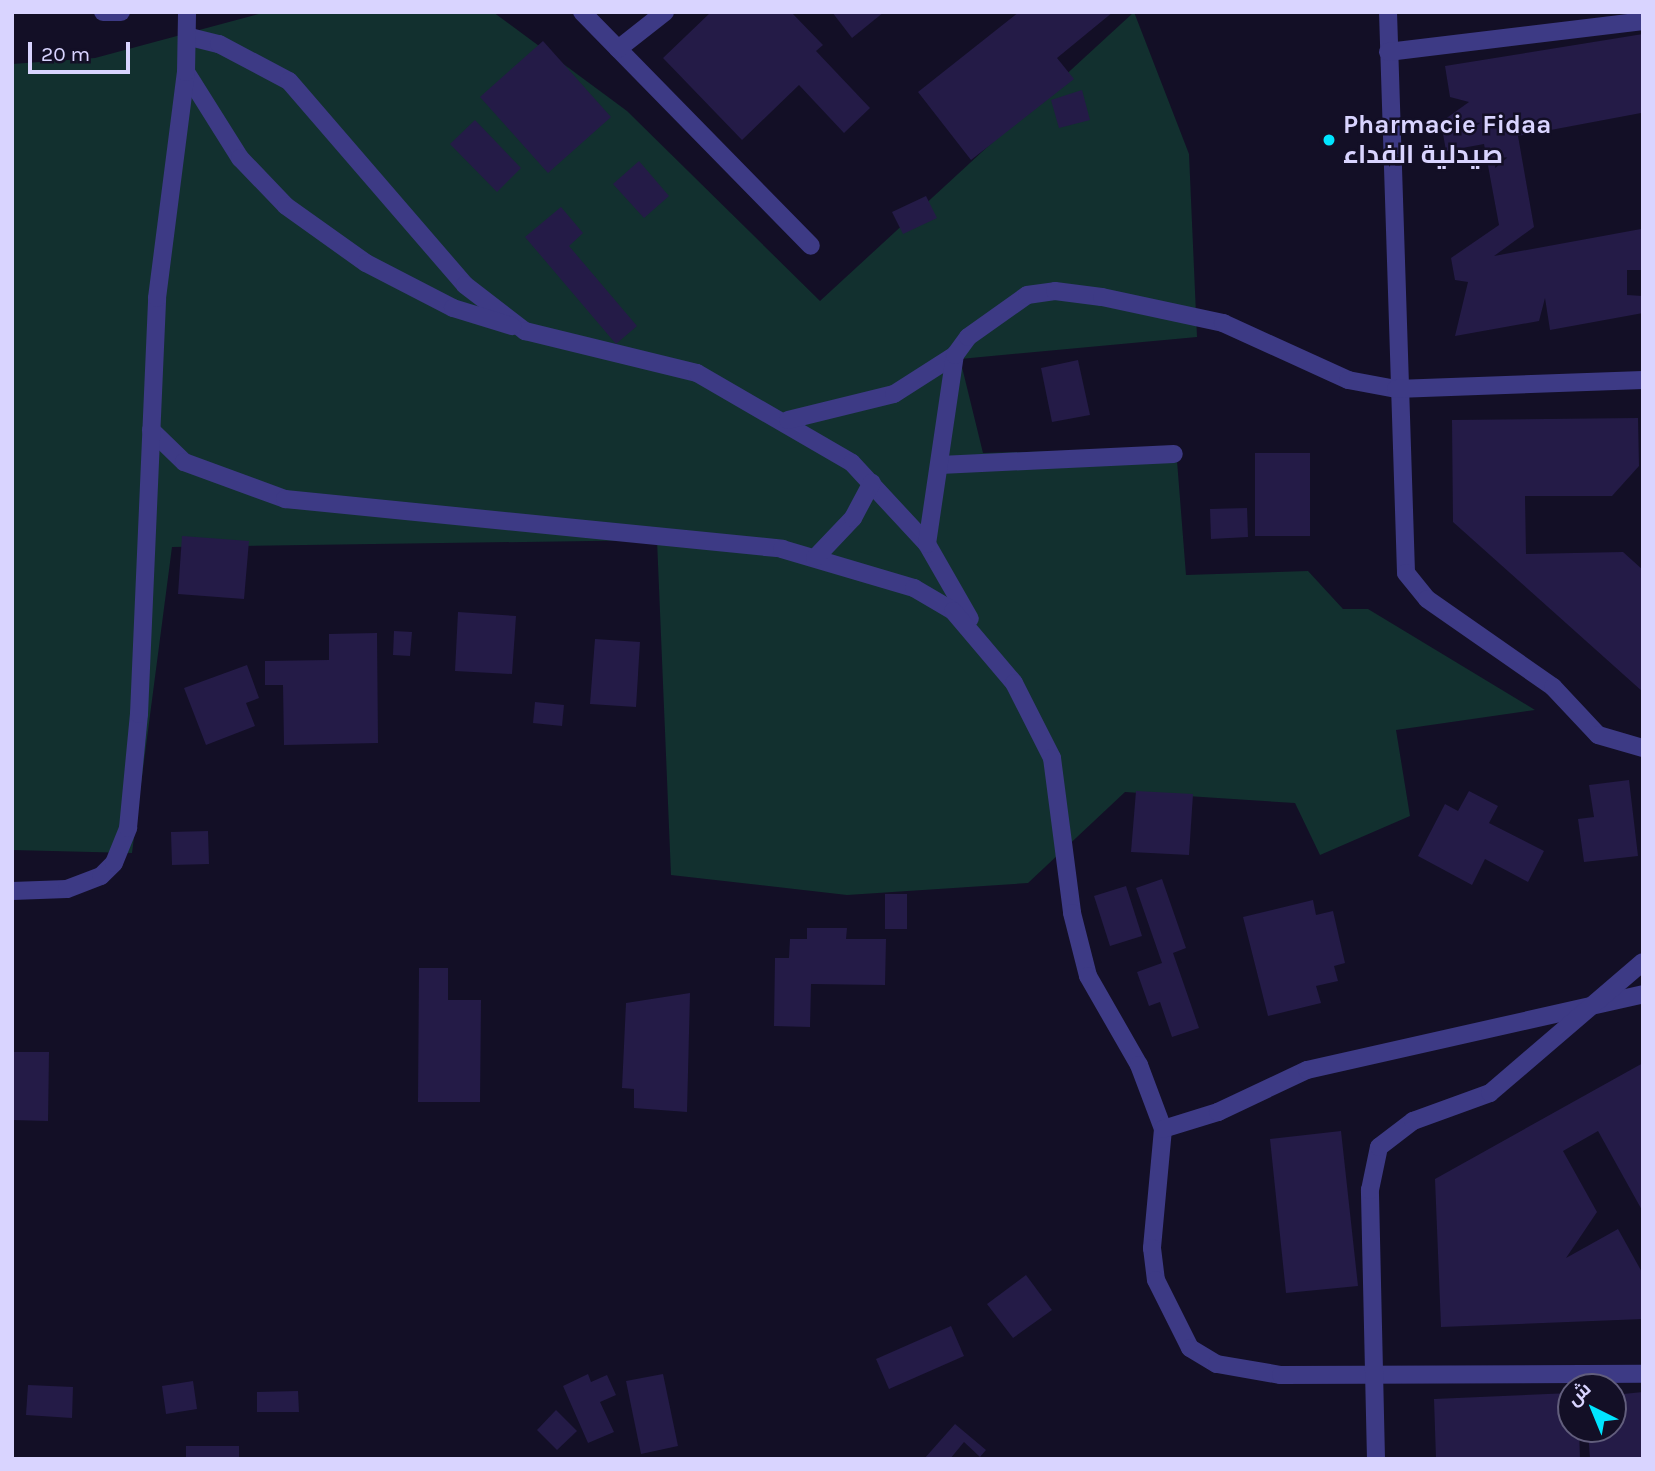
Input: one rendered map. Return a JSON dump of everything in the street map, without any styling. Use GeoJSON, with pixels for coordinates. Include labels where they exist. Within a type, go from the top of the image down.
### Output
{"type":"FeatureCollection","features":[{"type":"Feature","properties":{"kind":"street"},"geometry":{"type":"LineString","coordinates":[[103,12],[121,12]]}},
{"type":"Feature","properties":{"kind":"street"},"geometry":{"type":"LineString","coordinates":[[12,891],[66,889],[101,876],[114,863],[128,828],[152,430],[157,298],[190,37],[187,12]]}},
{"type":"Feature","properties":{"kind":"street"},"geometry":{"type":"LineString","coordinates":[[582,12],[811,246]]}},
{"type":"Feature","properties":{"kind":"street"},"geometry":{"type":"LineString","coordinates":[[618,49],[665,12]]}},
{"type":"Feature","properties":{"kind":"street"},"geometry":{"type":"LineString","coordinates":[[1388,12],[1396,389],[1406,573],[1427,600],[1543,679],[1598,735],[1643,748]]}},
{"type":"Feature","properties":{"kind":"street"},"geometry":{"type":"LineString","coordinates":[[1388,52],[1643,21]]}},
{"type":"Feature","properties":{"kind":"street"},"geometry":{"type":"LineString","coordinates":[[190,37],[219,44],[289,81],[466,285],[525,331]]}},
{"type":"Feature","properties":{"kind":"street"},"geometry":{"type":"LineString","coordinates":[[186,72],[240,158],[286,205],[377,269],[453,308],[525,331],[697,373],[788,420],[872,483],[928,544],[981,637],[1039,725],[1052,758],[1072,913],[1088,976],[1139,1065],[1163,1129],[1152,1248],[1166,1304],[1189,1348],[1217,1364],[1281,1375],[1375,1377],[1643,1374]]}},
{"type":"Feature","properties":{"kind":"street"},"geometry":{"type":"LineString","coordinates":[[788,420],[894,394],[955,355],[1000,311],[1027,295],[1055,291],[1223,323],[1348,380],[1396,389],[1643,380]]}},
{"type":"Feature","properties":{"kind":"street"},"geometry":{"type":"LineString","coordinates":[[928,544],[955,355]]}},
{"type":"Feature","properties":{"kind":"street"},"geometry":{"type":"LineString","coordinates":[[152,430],[184,462],[285,499],[699,540],[815,558],[915,588],[953,611],[981,637]]}},
{"type":"Feature","properties":{"kind":"street"},"geometry":{"type":"LineString","coordinates":[[940,465],[1174,454]]}},
{"type":"Feature","properties":{"kind":"street"},"geometry":{"type":"LineString","coordinates":[[815,558],[853,518],[872,483]]}},
{"type":"Feature","properties":{"kind":"street"},"geometry":{"type":"LineString","coordinates":[[1376,1459],[1370,1190],[1379,1147],[1413,1121],[1490,1093],[1594,1001],[1643,962]]}},
{"type":"Feature","properties":{"kind":"street"},"geometry":{"type":"LineString","coordinates":[[1163,1129],[1218,1112],[1307,1070],[1430,1046],[1594,1001],[1643,994]]}},
{"type":"Feature","properties":{"kind":"green space"},"geometry":{"type":"Polygon","coordinates":[[[266,12],[493,12],[627,111],[820,301],[1134,12],[1189,154],[1197,337],[960,359],[983,453],[1176,448],[1186,575],[1308,571],[1343,609],[1368,609],[1535,710],[1396,730],[1410,816],[1320,855],[1295,803],[1125,792],[1028,883],[847,895],[671,875],[657,540],[172,547],[132,853],[12,850],[12,64],[95,58],[266,12]]]}},
{"type":"Feature","properties":{"kind":"building"},"geometry":{"type":"Polygon","coordinates":[[[711,12],[791,12],[823,45],[816,51],[870,108],[844,133],[799,85],[742,140],[663,58],[711,12]]]}},
{"type":"Feature","properties":{"kind":"building"},"geometry":{"type":"Polygon","coordinates":[[[832,12],[884,12],[852,38],[832,12]]]}},
{"type":"Feature","properties":{"kind":"building"},"geometry":{"type":"Polygon","coordinates":[[[1019,12],[1113,12],[1057,58],[1074,79],[971,160],[918,92],[1019,12]]]}},
{"type":"Feature","properties":{"kind":"building"},"geometry":{"type":"Polygon","coordinates":[[[1643,34],[1641,113],[1518,136],[1534,227],[1494,256],[1641,229],[1643,270],[1627,270],[1627,295],[1643,296],[1643,313],[1550,330],[1545,298],[1539,321],[1455,336],[1468,282],[1455,280],[1451,258],[1499,225],[1484,144],[1446,151],[1441,122],[1469,102],[1450,97],[1445,66],[1643,34]]]}},
{"type":"Feature","properties":{"kind":"building"},"geometry":{"type":"Polygon","coordinates":[[[543,41],[611,117],[548,173],[480,97],[543,41]]]}},
{"type":"Feature","properties":{"kind":"building"},"geometry":{"type":"Polygon","coordinates":[[[1082,90],[1090,120],[1059,128],[1051,100],[1082,90]]]}},
{"type":"Feature","properties":{"kind":"building"},"geometry":{"type":"Polygon","coordinates":[[[475,120],[521,168],[497,192],[450,144],[475,120]]]}},
{"type":"Feature","properties":{"kind":"building"},"geometry":{"type":"Polygon","coordinates":[[[639,161],[669,196],[644,218],[613,184],[639,161]]]}},
{"type":"Feature","properties":{"kind":"building"},"geometry":{"type":"Polygon","coordinates":[[[926,196],[937,218],[903,234],[892,212],[926,196]]]}},
{"type":"Feature","properties":{"kind":"building"},"geometry":{"type":"Polygon","coordinates":[[[561,207],[583,233],[569,246],[637,326],[616,344],[525,237],[561,207]]]}},
{"type":"Feature","properties":{"kind":"building"},"geometry":{"type":"Polygon","coordinates":[[[1078,360],[1090,415],[1052,422],[1041,368],[1078,360]]]}},
{"type":"Feature","properties":{"kind":"building"},"geometry":{"type":"Polygon","coordinates":[[[1638,418],[1639,466],[1612,496],[1525,496],[1526,554],[1623,552],[1643,570],[1643,692],[1453,522],[1452,420],[1638,418]]]}},
{"type":"Feature","properties":{"kind":"building"},"geometry":{"type":"Polygon","coordinates":[[[1255,453],[1310,453],[1310,536],[1255,536],[1255,453]]]}},
{"type":"Feature","properties":{"kind":"building"},"geometry":{"type":"Polygon","coordinates":[[[1247,508],[1248,537],[1211,539],[1210,509],[1247,508]]]}},
{"type":"Feature","properties":{"kind":"building"},"geometry":{"type":"Polygon","coordinates":[[[182,536],[249,541],[244,599],[178,594],[182,536]]]}},
{"type":"Feature","properties":{"kind":"building"},"geometry":{"type":"Polygon","coordinates":[[[458,612],[516,616],[512,674],[455,671],[458,612]]]}},
{"type":"Feature","properties":{"kind":"building"},"geometry":{"type":"Polygon","coordinates":[[[394,631],[412,632],[410,656],[393,655],[394,631]]]}},
{"type":"Feature","properties":{"kind":"building"},"geometry":{"type":"Polygon","coordinates":[[[377,633],[378,743],[284,745],[283,685],[265,685],[265,661],[329,660],[329,634],[377,633]]]}},
{"type":"Feature","properties":{"kind":"building"},"geometry":{"type":"Polygon","coordinates":[[[595,639],[640,642],[636,707],[590,704],[595,639]]]}},
{"type":"Feature","properties":{"kind":"building"},"geometry":{"type":"Polygon","coordinates":[[[247,665],[259,698],[246,703],[255,726],[206,745],[184,688],[247,665]]]}},
{"type":"Feature","properties":{"kind":"building"},"geometry":{"type":"Polygon","coordinates":[[[535,702],[564,705],[562,726],[533,723],[535,702]]]}},
{"type":"Feature","properties":{"kind":"building"},"geometry":{"type":"Polygon","coordinates":[[[1629,780],[1638,856],[1584,862],[1578,819],[1594,817],[1589,785],[1629,780]]]}},
{"type":"Feature","properties":{"kind":"building"},"geometry":{"type":"Polygon","coordinates":[[[1136,791],[1193,794],[1189,855],[1131,852],[1136,791]]]}},
{"type":"Feature","properties":{"kind":"building"},"geometry":{"type":"Polygon","coordinates":[[[1469,791],[1498,806],[1489,823],[1544,851],[1528,882],[1485,859],[1472,885],[1418,856],[1445,804],[1458,811],[1469,791]]]}},
{"type":"Feature","properties":{"kind":"building"},"geometry":{"type":"Polygon","coordinates":[[[208,831],[209,864],[172,865],[171,832],[208,831]]]}},
{"type":"Feature","properties":{"kind":"building"},"geometry":{"type":"Polygon","coordinates":[[[1162,879],[1186,948],[1173,953],[1199,1028],[1172,1037],[1160,1002],[1149,1006],[1137,972],[1162,963],[1136,888],[1162,879]]]}},
{"type":"Feature","properties":{"kind":"building"},"geometry":{"type":"Polygon","coordinates":[[[1126,886],[1142,936],[1110,946],[1094,896],[1126,886]]]}},
{"type":"Feature","properties":{"kind":"building"},"geometry":{"type":"Polygon","coordinates":[[[885,894],[907,894],[907,929],[885,929],[885,894]]]}},
{"type":"Feature","properties":{"kind":"building"},"geometry":{"type":"Polygon","coordinates":[[[1313,900],[1316,915],[1333,911],[1345,963],[1334,966],[1338,981],[1316,986],[1321,1003],[1268,1016],[1243,917],[1313,900]]]}},
{"type":"Feature","properties":{"kind":"building"},"geometry":{"type":"Polygon","coordinates":[[[807,928],[847,928],[846,939],[886,939],[885,985],[811,984],[810,1027],[774,1026],[775,958],[789,958],[790,939],[807,939],[807,928]]]}},
{"type":"Feature","properties":{"kind":"building"},"geometry":{"type":"Polygon","coordinates":[[[419,968],[448,968],[448,1000],[481,1000],[480,1102],[418,1102],[419,968]]]}},
{"type":"Feature","properties":{"kind":"building"},"geometry":{"type":"Polygon","coordinates":[[[690,993],[687,1112],[634,1108],[634,1089],[622,1088],[626,1003],[690,993]]]}},
{"type":"Feature","properties":{"kind":"building"},"geometry":{"type":"Polygon","coordinates":[[[12,1052],[49,1052],[48,1121],[12,1120],[12,1052]]]}},
{"type":"Feature","properties":{"kind":"building"},"geometry":{"type":"Polygon","coordinates":[[[1643,1063],[1643,1212],[1598,1131],[1563,1151],[1597,1212],[1566,1258],[1618,1229],[1643,1274],[1643,1319],[1441,1327],[1435,1179],[1643,1063]]]}},
{"type":"Feature","properties":{"kind":"building"},"geometry":{"type":"Polygon","coordinates":[[[1341,1131],[1358,1286],[1286,1293],[1270,1139],[1341,1131]]]}},
{"type":"Feature","properties":{"kind":"building"},"geometry":{"type":"Polygon","coordinates":[[[1026,1275],[1052,1310],[1013,1338],[987,1304],[1026,1275]]]}},
{"type":"Feature","properties":{"kind":"building"},"geometry":{"type":"Polygon","coordinates":[[[951,1326],[964,1356],[889,1389],[876,1359],[951,1326]]]}},
{"type":"Feature","properties":{"kind":"building"},"geometry":{"type":"Polygon","coordinates":[[[588,1374],[591,1382],[607,1375],[616,1395],[600,1402],[614,1432],[588,1443],[563,1386],[588,1374]]]}},
{"type":"Feature","properties":{"kind":"building"},"geometry":{"type":"Polygon","coordinates":[[[663,1374],[678,1446],[641,1454],[626,1381],[663,1374]]]}},
{"type":"Feature","properties":{"kind":"building"},"geometry":{"type":"Polygon","coordinates":[[[193,1381],[197,1409],[166,1414],[162,1386],[193,1381]]]}},
{"type":"Feature","properties":{"kind":"building"},"geometry":{"type":"Polygon","coordinates":[[[28,1385],[73,1387],[72,1418],[26,1415],[28,1385]]]}},
{"type":"Feature","properties":{"kind":"building"},"geometry":{"type":"Polygon","coordinates":[[[298,1391],[299,1412],[257,1412],[257,1392],[298,1391]]]}},
{"type":"Feature","properties":{"kind":"building"},"geometry":{"type":"Polygon","coordinates":[[[1643,1392],[1643,1459],[1590,1459],[1589,1443],[1627,1443],[1627,1394],[1643,1392]]]}},
{"type":"Feature","properties":{"kind":"building"},"geometry":{"type":"Polygon","coordinates":[[[1557,1394],[1557,1443],[1579,1443],[1580,1459],[1436,1459],[1434,1399],[1557,1394]]]}},
{"type":"Feature","properties":{"kind":"building"},"geometry":{"type":"Polygon","coordinates":[[[556,1410],[577,1431],[557,1450],[537,1430],[556,1410]]]}},
{"type":"Feature","properties":{"kind":"building"},"geometry":{"type":"Polygon","coordinates":[[[955,1424],[986,1450],[980,1457],[964,1442],[950,1459],[924,1459],[955,1424]]]}},
{"type":"Feature","properties":{"kind":"building"},"geometry":{"type":"Polygon","coordinates":[[[186,1446],[239,1446],[239,1459],[186,1459],[186,1446]]]}},
{"type":"Feature","properties":{"kind":"place","name":"Pharmacie Fidaa صيدلية الفداء"},"geometry":{"type":"Point","coordinates":[1329,140]}}]}
